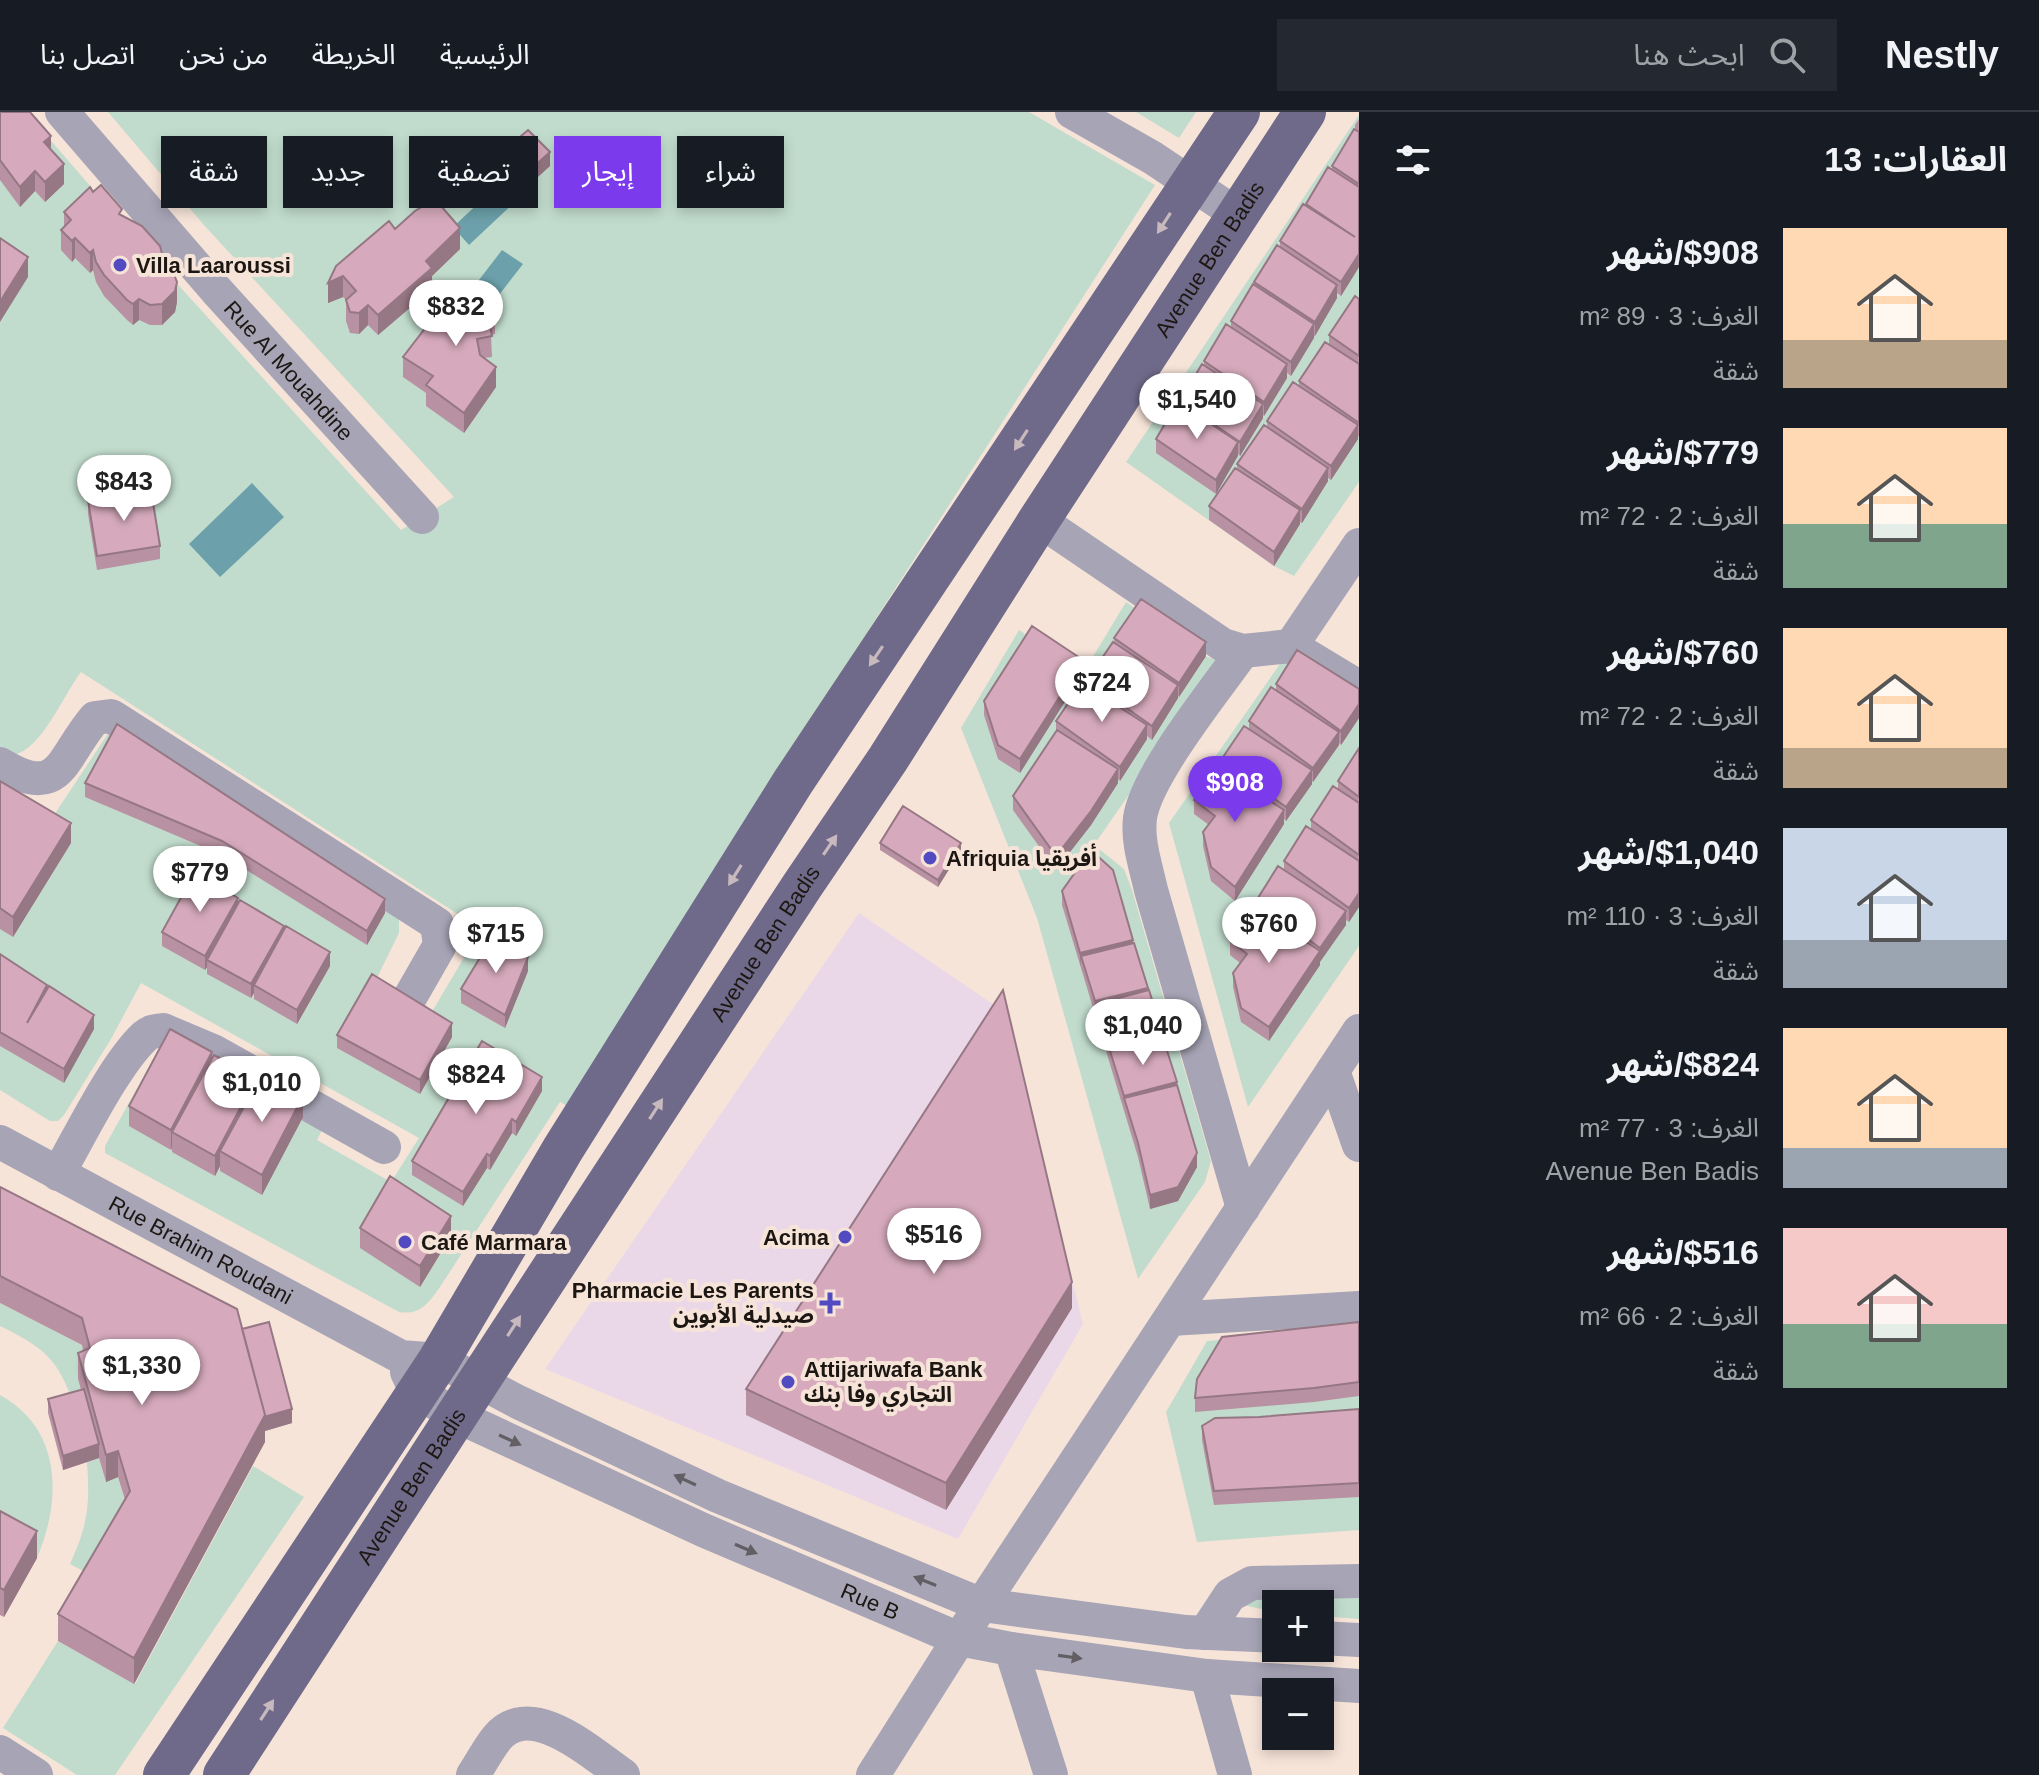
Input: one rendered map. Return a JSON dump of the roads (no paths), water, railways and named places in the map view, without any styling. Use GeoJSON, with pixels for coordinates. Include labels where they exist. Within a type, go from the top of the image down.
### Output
{"type":"FeatureCollection","features":[{"type":"Feature","properties":{"kind":"main road"},"geometry":{"type":"LineString","coordinates":[[164,1775],[418,1369],[563,1149],[793,782],[1239,112]]}},
{"type":"Feature","properties":{"kind":"main road","name":"Avenue Ben Badis"},"geometry":{"type":"LineString","coordinates":[[224,1775],[888,759],[1039,520],[1305,112]]}},
{"type":"Feature","properties":{"kind":"street","name":"Rue Al Mouahdine"},"geometry":{"type":"LineString","coordinates":[[62,112],[216,290],[422,517]]}},
{"type":"Feature","properties":{"kind":"street"},"geometry":{"type":"LineString","coordinates":[[1072,112],[1191,183],[1238,215]]}},
{"type":"Feature","properties":{"kind":"street"},"geometry":{"type":"LineString","coordinates":[[1039,520],[1223,645],[1243,651],[1291,646],[1359,687]]}},
{"type":"Feature","properties":{"kind":"street"},"geometry":{"type":"LineString","coordinates":[[1291,646],[1359,545]]}},
{"type":"Feature","properties":{"kind":"street"},"geometry":{"type":"LineString","coordinates":[[1243,651],[1155,777],[1140,817],[1141,850],[1151,890],[1243,1208]]}},
{"type":"Feature","properties":{"kind":"street"},"geometry":{"type":"LineString","coordinates":[[0,764],[22,776],[47,779],[57,771],[95,718],[111,716],[437,924],[440,945],[409,999]]}},
{"type":"Feature","properties":{"kind":"street"},"geometry":{"type":"LineString","coordinates":[[58,1174],[127,1060],[145,1036],[163,1030],[215,1052],[384,1147]]}},
{"type":"Feature","properties":{"kind":"street"},"geometry":{"type":"LineString","coordinates":[[873,1775],[1359,1031]]}},
{"type":"Feature","properties":{"kind":"street"},"geometry":{"type":"LineString","coordinates":[[1333,1071],[1359,1145]]}},
{"type":"Feature","properties":{"kind":"street","name":"Rue Brahim Roudani"},"geometry":{"type":"LineString","coordinates":[[0,1142],[418,1369]]}},
{"type":"Feature","properties":{"kind":"street"},"geometry":{"type":"LineString","coordinates":[[1170,1319],[1359,1308]]}},
{"type":"Feature","properties":{"kind":"street","name":"Rue B"},"geometry":{"type":"LineString","coordinates":[[418,1369],[479,1381],[718,1496],[982,1605],[1205,1633],[1262,1635]]}},
{"type":"Feature","properties":{"kind":"street","name":"Rue B"},"geometry":{"type":"LineString","coordinates":[[418,1369],[457,1416],[703,1530],[959,1639],[1207,1676],[1359,1686]]}},
{"type":"Feature","properties":{"kind":"street"},"geometry":{"type":"LineString","coordinates":[[1205,1633],[1230,1595],[1252,1583],[1359,1581]]}},
{"type":"Feature","properties":{"kind":"street"},"geometry":{"type":"LineString","coordinates":[[1334,1639],[1359,1640]]}},
{"type":"Feature","properties":{"kind":"street"},"geometry":{"type":"LineString","coordinates":[[1011,1649],[1051,1775]]}},
{"type":"Feature","properties":{"kind":"street"},"geometry":{"type":"LineString","coordinates":[[1207,1676],[1235,1775]]}},
{"type":"Feature","properties":{"kind":"street"},"geometry":{"type":"LineString","coordinates":[[473,1775],[498,1736],[520,1723],[535,1722],[562,1733],[623,1775]]}},
{"type":"Feature","properties":{"kind":"street"},"geometry":{"type":"LineString","coordinates":[[0,1752],[36,1775]]}},
{"type":"Feature","properties":{"kind":"water"},"geometry":{"type":"Polygon","coordinates":[[[473,208],[508,208],[469,245],[453,227],[473,208]]]}},
{"type":"Feature","properties":{"kind":"water"},"geometry":{"type":"Polygon","coordinates":[[[502,250],[523,264],[492,304],[469,293],[502,250]]]}},
{"type":"Feature","properties":{"kind":"water"},"geometry":{"type":"Polygon","coordinates":[[[252,483],[284,517],[220,577],[189,544],[252,483]]]}},
{"type":"Feature","properties":{"kind":"place","name":"Villa Laaroussi"},"geometry":{"type":"Point","coordinates":[120,265]}},
{"type":"Feature","properties":{"kind":"place","name":"Afriquia أفريقيا"},"geometry":{"type":"Point","coordinates":[930,858]}},
{"type":"Feature","properties":{"kind":"place","name":"Acima"},"geometry":{"type":"Point","coordinates":[845,1237]}},
{"type":"Feature","properties":{"kind":"place","name":"Café Marmara"},"geometry":{"type":"Point","coordinates":[405,1242]}},
{"type":"Feature","properties":{"kind":"place","name":"Pharmacie Les Parents صيدلية الأبوين"},"geometry":{"type":"Point","coordinates":[830,1303]}},
{"type":"Feature","properties":{"kind":"place","name":"Attijariwafa Bank التجاري وفا بنك"},"geometry":{"type":"Point","coordinates":[788,1382]}}]}
